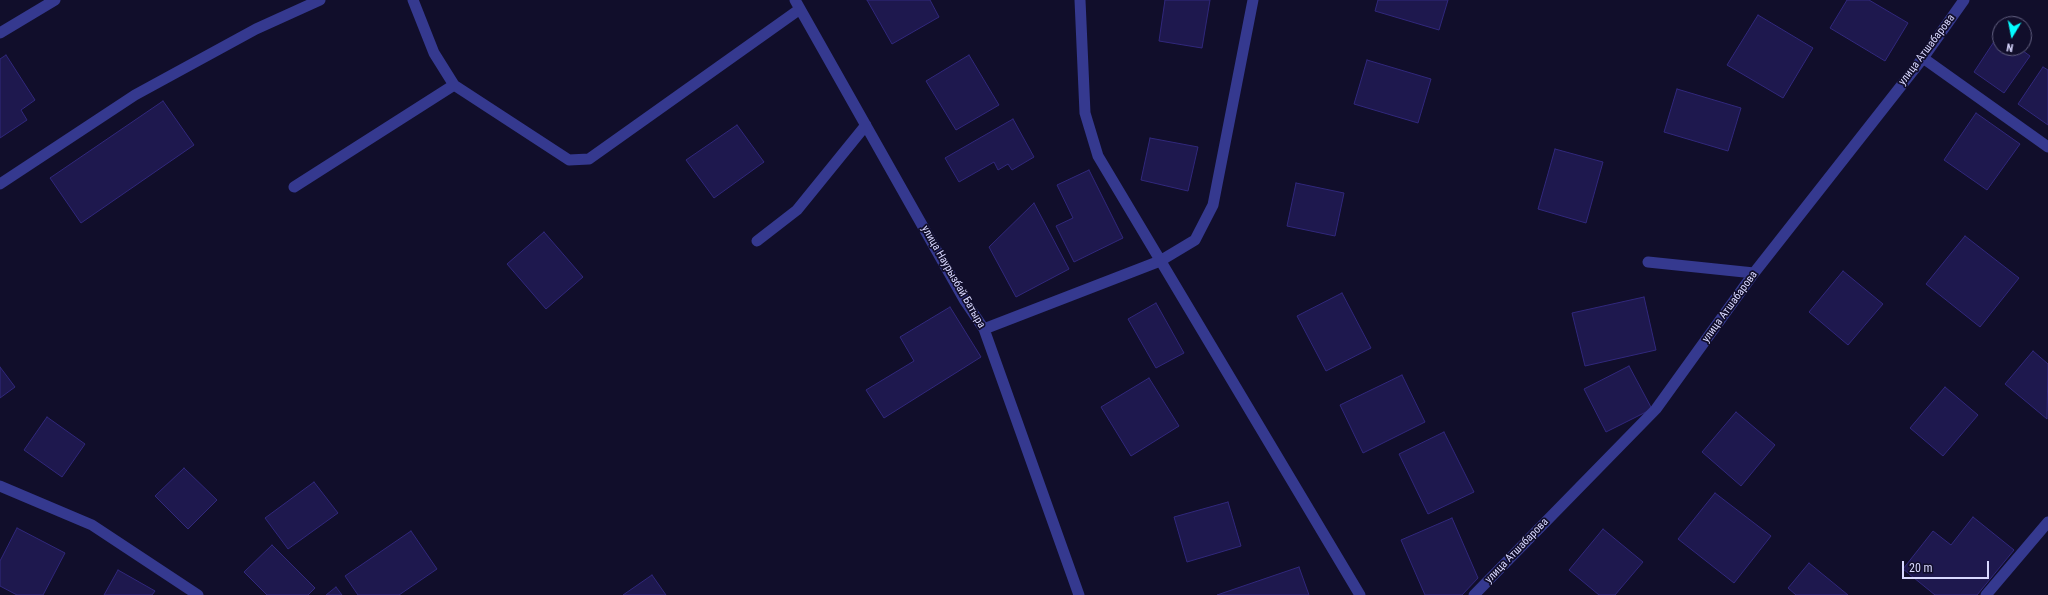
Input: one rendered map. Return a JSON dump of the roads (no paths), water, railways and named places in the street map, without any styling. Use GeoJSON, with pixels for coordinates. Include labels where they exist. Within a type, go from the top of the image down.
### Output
{"type":"FeatureCollection","features":[{"type":"Feature","properties":{"kind":"street"},"geometry":{"type":"LineString","coordinates":[[0,33],[55,0]]}},
{"type":"Feature","properties":{"kind":"street"},"geometry":{"type":"LineString","coordinates":[[0,184],[135,95],[256,29],[320,0]]}},
{"type":"Feature","properties":{"kind":"street"},"geometry":{"type":"LineString","coordinates":[[413,0],[434,53],[454,84],[569,160],[589,159],[797,4]]}},
{"type":"Feature","properties":{"kind":"street"},"geometry":{"type":"LineString","coordinates":[[1080,0],[1085,113],[1098,156],[1360,595]]}},
{"type":"Feature","properties":{"kind":"street"},"geometry":{"type":"LineString","coordinates":[[984,329],[1160,261],[1196,240],[1213,205],[1253,0]]}},
{"type":"Feature","properties":{"kind":"street","name":"улица Атшабарова"},"geometry":{"type":"LineString","coordinates":[[1474,595],[1656,409],[1754,274],[1923,58],[1964,0]]}},
{"type":"Feature","properties":{"kind":"street","name":"улица Наурызбай Батыра"},"geometry":{"type":"LineString","coordinates":[[797,4],[962,295],[984,329],[1079,595]]}},
{"type":"Feature","properties":{"kind":"street"},"geometry":{"type":"LineString","coordinates":[[1923,58],[2048,147]]}},
{"type":"Feature","properties":{"kind":"street"},"geometry":{"type":"LineString","coordinates":[[294,187],[454,84]]}},
{"type":"Feature","properties":{"kind":"street"},"geometry":{"type":"LineString","coordinates":[[757,241],[797,210],[866,125]]}},
{"type":"Feature","properties":{"kind":"street"},"geometry":{"type":"LineString","coordinates":[[1648,262],[1754,274]]}},
{"type":"Feature","properties":{"kind":"street"},"geometry":{"type":"LineString","coordinates":[[0,486],[92,525],[198,595]]}},
{"type":"Feature","properties":{"kind":"street"},"geometry":{"type":"LineString","coordinates":[[1986,595],[2048,522]]}}]}
